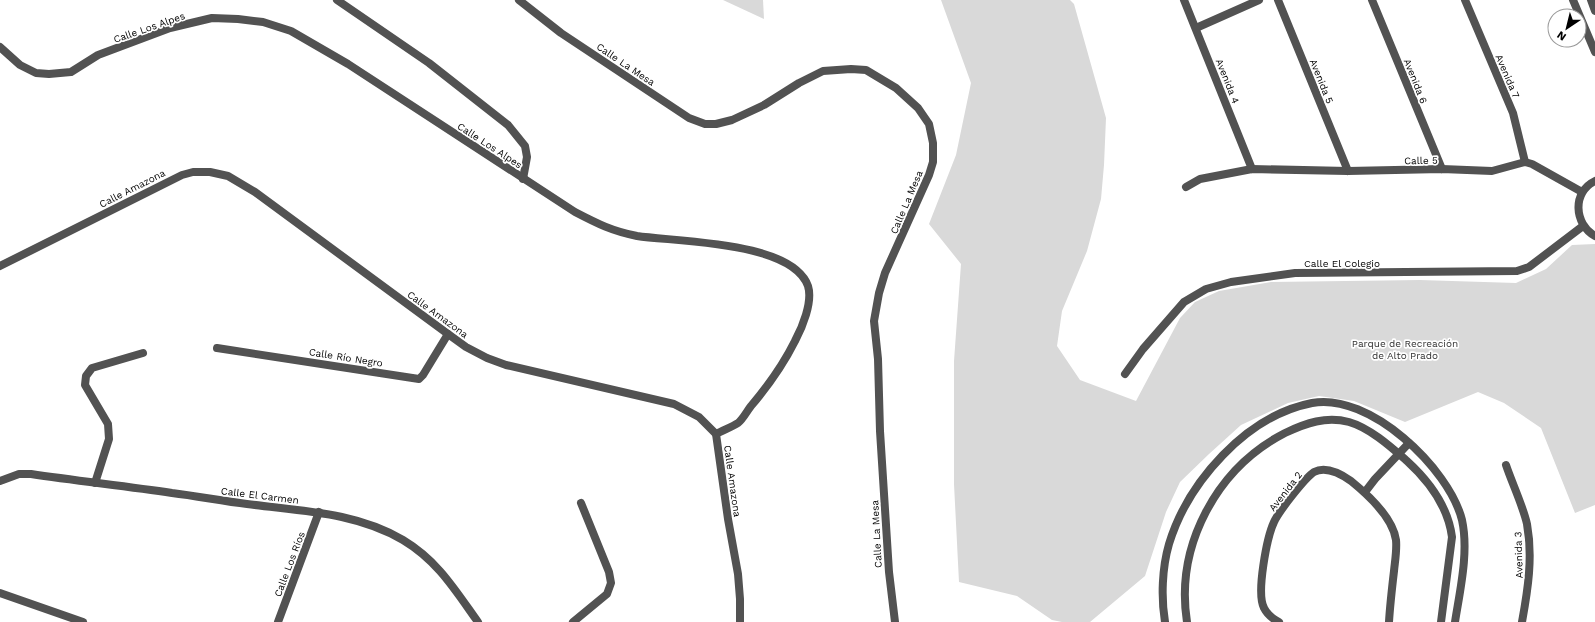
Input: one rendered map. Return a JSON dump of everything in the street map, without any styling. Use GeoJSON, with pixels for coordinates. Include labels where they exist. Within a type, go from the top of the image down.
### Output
{"type":"FeatureCollection","features":[{"type":"Feature","properties":{"kind":"street"},"geometry":{"type":"LineString","coordinates":[[337,0],[429,63],[508,125],[525,146],[527,156],[523,179]]}},
{"type":"Feature","properties":{"kind":"street","name":"Calle La Mesa"},"geometry":{"type":"LineString","coordinates":[[519,0],[561,33],[688,118],[705,124],[716,124],[746,114],[824,70],[851,69],[866,70],[896,88],[918,108],[929,124],[933,143],[931,168],[903,235],[885,273],[877,299],[874,321],[878,359],[880,431],[889,572],[895,622]]}},
{"type":"Feature","properties":{"kind":"street","name":"Avenida 4"},"geometry":{"type":"LineString","coordinates":[[1184,0],[1252,169]]}},
{"type":"Feature","properties":{"kind":"street"},"geometry":{"type":"LineString","coordinates":[[1196,28],[1259,0]]}},
{"type":"Feature","properties":{"kind":"street","name":"Avenida 5"},"geometry":{"type":"LineString","coordinates":[[1278,0],[1348,171]]}},
{"type":"Feature","properties":{"kind":"street","name":"Avenida 6"},"geometry":{"type":"LineString","coordinates":[[1372,0],[1442,169]]}},
{"type":"Feature","properties":{"kind":"street","name":"Avenida 7"},"geometry":{"type":"LineString","coordinates":[[1465,0],[1513,113],[1525,162]]}},
{"type":"Feature","properties":{"kind":"street"},"geometry":{"type":"LineString","coordinates":[[1573,0],[1595,52]]}},
{"type":"Feature","properties":{"kind":"street"},"geometry":{"type":"LineString","coordinates":[[1590,0],[1595,11]]}},
{"type":"Feature","properties":{"kind":"street","name":"Calle Los Alpes"},"geometry":{"type":"LineString","coordinates":[[0,47],[20,65],[36,73],[49,74],[71,72],[98,55],[170,28],[212,18],[238,18],[263,22],[290,31],[348,64],[523,179],[575,212],[604,228],[637,236],[732,246],[756,251],[782,260],[802,277],[808,287],[809,296],[804,325],[786,359],[738,423],[716,434]]}},
{"type":"Feature","properties":{"kind":"street"},"geometry":{"type":"LineString","coordinates":[[1525,162],[1532,164],[1582,192]]}},
{"type":"Feature","properties":{"kind":"street","name":"Calle 5"},"geometry":{"type":"LineString","coordinates":[[1186,187],[1200,179],[1252,169],[1348,171],[1442,169],[1492,171],[1525,162]]}},
{"type":"Feature","properties":{"kind":"street","name":"Calle Amazona"},"geometry":{"type":"LineString","coordinates":[[0,266],[171,179],[193,172],[210,172],[228,176],[255,192],[466,347],[487,358],[506,364],[674,404],[699,417],[716,434],[728,519],[738,574],[740,622]]}},
{"type":"Feature","properties":{"kind":"street"},"geometry":{"type":"LineString","coordinates":[[1595,180],[1582,192],[1579,198],[1578,213],[1583,226],[1595,236]]}},
{"type":"Feature","properties":{"kind":"street","name":"Calle El Colegio"},"geometry":{"type":"LineString","coordinates":[[1125,374],[1143,349],[1184,302],[1206,289],[1231,282],[1295,273],[1517,271],[1529,267],[1583,226]]}},
{"type":"Feature","properties":{"kind":"street","name":"Calle Río Negro"},"geometry":{"type":"LineString","coordinates":[[217,348],[419,378],[423,375],[448,334]]}},
{"type":"Feature","properties":{"kind":"street"},"geometry":{"type":"LineString","coordinates":[[95,483],[109,439],[108,424],[85,385],[86,376],[92,368],[143,353]]}},
{"type":"Feature","properties":{"kind":"street"},"geometry":{"type":"LineString","coordinates":[[1165,622],[1163,604],[1169,545],[1175,527],[1190,498],[1204,477],[1229,449],[1245,435],[1261,425],[1293,409],[1313,403],[1332,402],[1347,405],[1366,412],[1399,433],[1434,471],[1456,503],[1462,520],[1464,536],[1463,562],[1455,622]]}},
{"type":"Feature","properties":{"kind":"street"},"geometry":{"type":"LineString","coordinates":[[1187,622],[1185,585],[1190,558],[1201,520],[1214,496],[1244,463],[1267,444],[1303,425],[1326,420],[1350,422],[1387,444],[1419,472],[1433,489],[1445,508],[1450,526],[1451,552],[1441,622]]}},
{"type":"Feature","properties":{"kind":"street"},"geometry":{"type":"LineString","coordinates":[[1365,492],[1375,479],[1409,443]]}},
{"type":"Feature","properties":{"kind":"street","name":"Avenida 3"},"geometry":{"type":"LineString","coordinates":[[1506,465],[1527,522],[1529,581],[1522,622]]}},
{"type":"Feature","properties":{"kind":"street","name":"Avenida 2"},"geometry":{"type":"LineString","coordinates":[[1279,622],[1269,615],[1263,608],[1261,600],[1264,560],[1268,538],[1274,521],[1306,479],[1315,471],[1325,470],[1336,472],[1348,478],[1365,492],[1387,520],[1393,531],[1396,539],[1396,549],[1389,622]]}},
{"type":"Feature","properties":{"kind":"street","name":"Calle El Carmen"},"geometry":{"type":"LineString","coordinates":[[0,481],[19,474],[31,474],[248,504],[319,512],[363,523],[403,540],[427,558],[446,576],[478,622]]}},
{"type":"Feature","properties":{"kind":"street"},"geometry":{"type":"LineString","coordinates":[[573,622],[607,594],[611,583],[609,572],[581,503]]}},
{"type":"Feature","properties":{"kind":"street","name":"Calle Los Ríos"},"geometry":{"type":"LineString","coordinates":[[278,622],[319,512]]}},
{"type":"Feature","properties":{"kind":"street"},"geometry":{"type":"LineString","coordinates":[[0,593],[83,622]]}},
{"type":"Feature","properties":{"kind":"green space"},"geometry":{"type":"Polygon","coordinates":[[[723,0],[763,0],[764,19],[723,0]]]}},
{"type":"Feature","properties":{"kind":"green space","name":"Parque de Recreación de Alto Prado"},"geometry":{"type":"Polygon","coordinates":[[[941,0],[1070,0],[1074,4],[1106,118],[1101,199],[1087,251],[1062,311],[1057,346],[1080,380],[1136,401],[1180,318],[1195,302],[1219,291],[1271,282],[1420,280],[1516,283],[1546,269],[1572,245],[1595,244],[1595,505],[1575,513],[1541,428],[1504,403],[1478,392],[1405,422],[1354,401],[1319,396],[1288,403],[1241,425],[1180,482],[1166,512],[1145,576],[1090,622],[1062,622],[1052,620],[1017,596],[959,582],[954,484],[954,361],[961,264],[929,224],[956,155],[971,83],[941,0]]]}}]}
